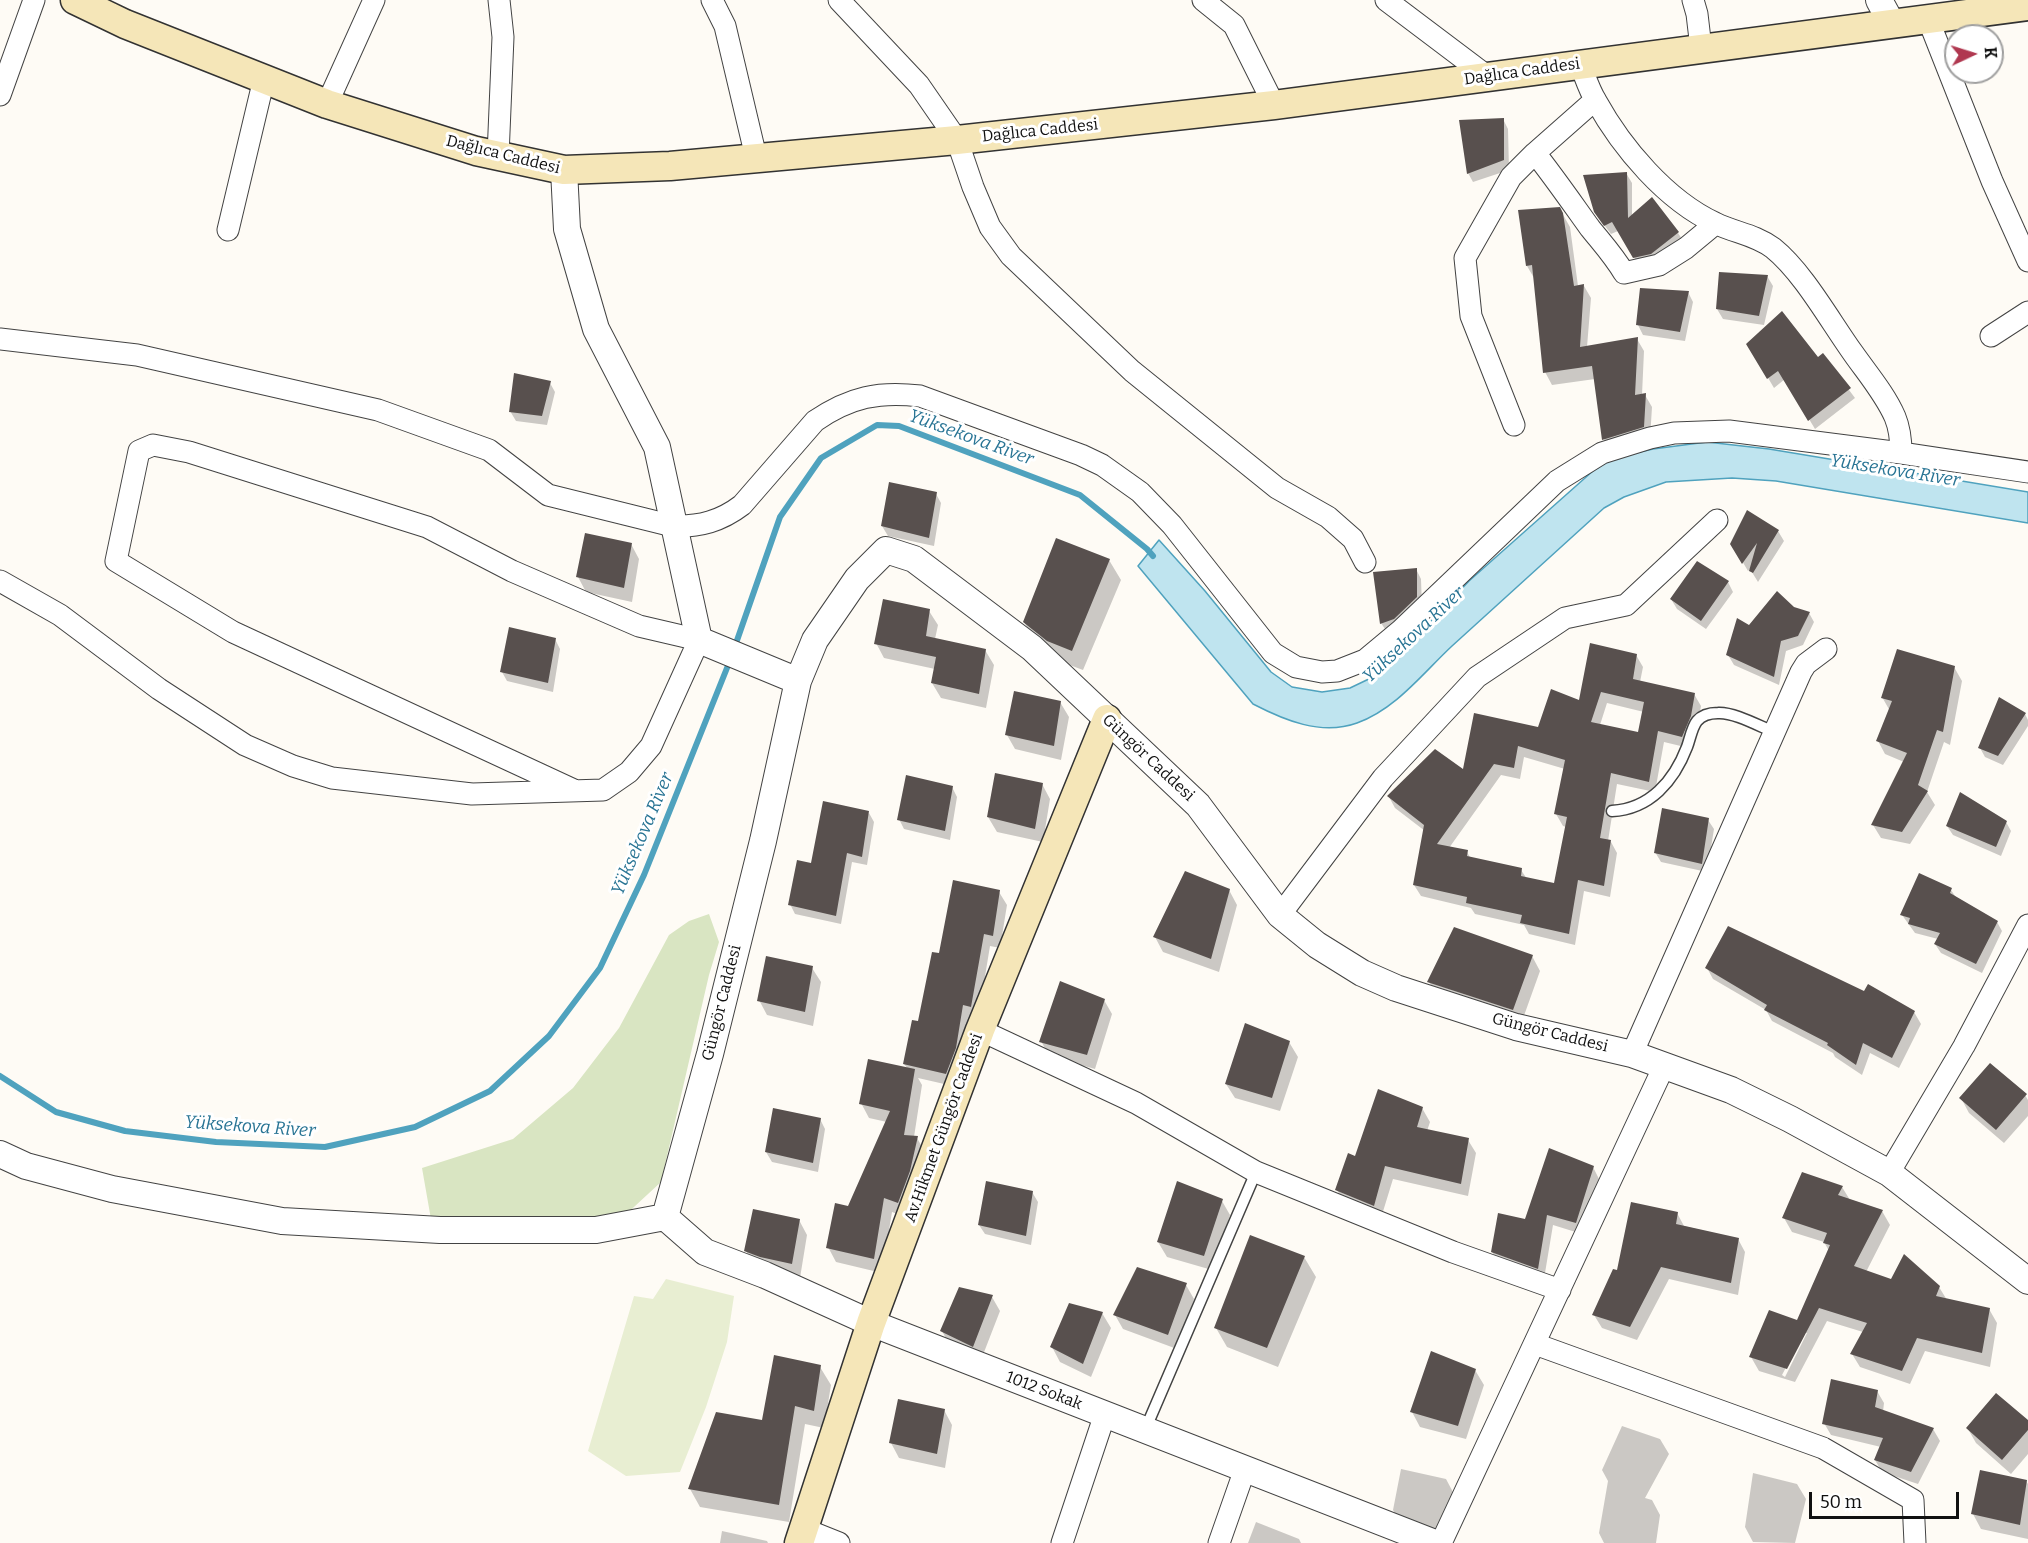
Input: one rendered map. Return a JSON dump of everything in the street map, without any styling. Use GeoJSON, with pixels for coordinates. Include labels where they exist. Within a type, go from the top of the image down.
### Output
{"type":"FeatureCollection","features":[{"type":"Feature","properties":{"kind":"main road","name":"Dağlıca Caddesi"},"geometry":{"type":"LineString","coordinates":[[75,0],[125,24],[327,104],[476,151],[564,171],[670,166],[957,140],[1274,105],[1701,48],[1885,12],[1928,19],[2028,6]]}},
{"type":"Feature","properties":{"kind":"main road","name":"Av.Hikmet Güngör Caddesi"},"geometry":{"type":"LineString","coordinates":[[801,1536],[871,1323],[980,1030],[1107,719]]}},
{"type":"Feature","properties":{"kind":"street"},"geometry":{"type":"LineString","coordinates":[[0,95],[34,0]]}},
{"type":"Feature","properties":{"kind":"street"},"geometry":{"type":"LineString","coordinates":[[327,104],[374,0]]}},
{"type":"Feature","properties":{"kind":"street"},"geometry":{"type":"LineString","coordinates":[[498,156],[504,38],[499,0]]}},
{"type":"Feature","properties":{"kind":"street"},"geometry":{"type":"LineString","coordinates":[[712,0],[725,26],[756,157]]}},
{"type":"Feature","properties":{"kind":"street"},"geometry":{"type":"LineString","coordinates":[[839,0],[919,86],[957,140],[990,227],[1011,256],[1132,371],[1277,488],[1328,517],[1353,539],[1365,562]]}},
{"type":"Feature","properties":{"kind":"street"},"geometry":{"type":"LineString","coordinates":[[1203,0],[1234,25],[1274,105]]}},
{"type":"Feature","properties":{"kind":"street"},"geometry":{"type":"LineString","coordinates":[[1386,0],[1488,77]]}},
{"type":"Feature","properties":{"kind":"street"},"geometry":{"type":"LineString","coordinates":[[1693,0],[1701,48]]}},
{"type":"Feature","properties":{"kind":"street"},"geometry":{"type":"LineString","coordinates":[[1928,19],[1992,181],[2028,261]]}},
{"type":"Feature","properties":{"kind":"street"},"geometry":{"type":"LineString","coordinates":[[1580,64],[1595,100],[1618,137],[1644,169],[1669,192],[1715,224],[1751,235],[1773,249],[1797,272],[1888,404],[1899,432],[1901,453]]}},
{"type":"Feature","properties":{"kind":"street"},"geometry":{"type":"LineString","coordinates":[[228,230],[264,79]]}},
{"type":"Feature","properties":{"kind":"street"},"geometry":{"type":"LineString","coordinates":[[1514,425],[1471,316],[1465,258],[1511,177],[1595,100]]}},
{"type":"Feature","properties":{"kind":"street"},"geometry":{"type":"LineString","coordinates":[[1535,153],[1568,194],[1624,273],[1659,265],[1686,248],[1715,224]]}},
{"type":"Feature","properties":{"kind":"street"},"geometry":{"type":"LineString","coordinates":[[0,581],[60,615],[159,689],[245,745],[293,766],[332,778],[472,794],[603,790],[629,772],[651,746],[699,640],[657,447],[596,328],[567,229],[564,171]]}},
{"type":"Feature","properties":{"kind":"street"},"geometry":{"type":"LineString","coordinates":[[1991,336],[2028,312]]}},
{"type":"Feature","properties":{"kind":"street"},"geometry":{"type":"LineString","coordinates":[[0,339],[137,355],[378,410],[489,450],[548,495],[673,526],[710,523],[732,512],[751,496],[815,421],[837,407],[862,397],[881,394],[920,396],[1070,450],[1102,465],[1121,478],[1172,525],[1273,653],[1296,667],[1322,672],[1337,671],[1365,660],[1401,630],[1545,491],[1570,472],[1602,453],[1626,444],[1674,433],[1729,431],[2028,472]]}},
{"type":"Feature","properties":{"kind":"street"},"geometry":{"type":"LineString","coordinates":[[576,791],[233,632],[116,561],[138,452],[153,445],[189,452],[427,527],[512,571],[639,626],[699,640],[798,681]]}},
{"type":"Feature","properties":{"kind":"street"},"geometry":{"type":"LineString","coordinates":[[1280,915],[1383,778],[1477,677],[1565,618],[1626,605],[1717,520]]}},
{"type":"Feature","properties":{"kind":"street","name":"Güngör Caddesi"},"geometry":{"type":"LineString","coordinates":[[665,1217],[710,1054],[763,841],[798,681],[815,640],[857,579],[886,550],[914,559],[1032,648],[1198,805],[1280,915],[1317,945],[1362,973],[1396,988],[1516,1027],[1665,1064],[1731,1090],[1889,1173],[2028,1281]]}},
{"type":"Feature","properties":{"kind":"street"},"geometry":{"type":"LineString","coordinates":[[1632,1054],[1806,664],[1826,649]]}},
{"type":"Feature","properties":{"kind":"street"},"geometry":{"type":"LineString","coordinates":[[1889,1173],[1964,1046],[2028,925]]}},
{"type":"Feature","properties":{"kind":"street"},"geometry":{"type":"LineString","coordinates":[[980,1030],[1136,1103],[1256,1172],[1453,1252],[1560,1290]]}},
{"type":"Feature","properties":{"kind":"street"},"geometry":{"type":"LineString","coordinates":[[1441,1543],[1665,1064]]}},
{"type":"Feature","properties":{"kind":"street"},"geometry":{"type":"LineString","coordinates":[[0,1154],[26,1167],[112,1189],[282,1221],[440,1230],[596,1230],[665,1217]]}},
{"type":"Feature","properties":{"kind":"street","name":"1012 Sokak"},"geometry":{"type":"LineString","coordinates":[[665,1217],[705,1252],[765,1275],[871,1323],[1435,1543]]}},
{"type":"Feature","properties":{"kind":"street"},"geometry":{"type":"LineString","coordinates":[[1535,1344],[1823,1448],[1913,1500],[1915,1543]]}},
{"type":"Feature","properties":{"kind":"street"},"geometry":{"type":"LineString","coordinates":[[1062,1543],[1105,1414]]}},
{"type":"Feature","properties":{"kind":"street"},"geometry":{"type":"LineString","coordinates":[[1219,1543],[1245,1469]]}},
{"type":"Feature","properties":{"kind":"street"},"geometry":{"type":"LineString","coordinates":[[801,1536],[838,1543]]}},
{"type":"Feature","properties":{"kind":"lane"},"geometry":{"type":"LineString","coordinates":[[1612,811],[1631,809],[1652,798],[1661,789],[1680,764],[1696,722],[1701,717],[1717,712],[1726,713],[1774,732]]}},
{"type":"Feature","properties":{"kind":"lane"},"geometry":{"type":"LineString","coordinates":[[1144,1430],[1256,1172]]}},
{"type":"Feature","properties":{"kind":"green space"},"geometry":{"type":"Polygon","coordinates":[[[709,914],[719,942],[709,975],[661,1182],[621,1219],[432,1225],[422,1168],[513,1139],[573,1088],[619,1028],[669,935],[689,921],[709,914]]]}},
{"type":"Feature","properties":{"kind":"green space"},"geometry":{"type":"Polygon","coordinates":[[[666,1279],[734,1296],[727,1342],[706,1407],[680,1472],[626,1476],[588,1451],[634,1296],[653,1299],[666,1279]]]}},
{"type":"Feature","properties":{"kind":"water"},"geometry":{"type":"Polygon","coordinates":[[[1707,442],[1769,449],[2028,492],[2028,523],[1776,481],[1732,478],[1666,482],[1624,497],[1604,508],[1452,646],[1397,700],[1357,723],[1330,728],[1316,727],[1277,716],[1253,704],[1138,566],[1159,540],[1205,591],[1271,672],[1292,687],[1322,692],[1350,688],[1373,677],[1401,653],[1469,581],[1594,470],[1613,458],[1653,449],[1707,442]]]}},
{"type":"Feature","properties":{"kind":"building"},"geometry":{"type":"Polygon","coordinates":[[[1504,118],[1504,160],[1467,174],[1459,120],[1504,118]]]}},
{"type":"Feature","properties":{"kind":"building"},"geometry":{"type":"Polygon","coordinates":[[[1627,172],[1628,218],[1652,197],[1679,232],[1651,254],[1633,258],[1612,222],[1604,226],[1594,212],[1583,175],[1627,172]]]}},
{"type":"Feature","properties":{"kind":"building"},"geometry":{"type":"Polygon","coordinates":[[[1560,207],[1563,213],[1574,286],[1584,284],[1580,347],[1638,337],[1635,395],[1646,393],[1644,427],[1602,440],[1592,366],[1543,373],[1532,265],[1526,266],[1518,210],[1560,207]]]}},
{"type":"Feature","properties":{"kind":"building"},"geometry":{"type":"Polygon","coordinates":[[[1719,272],[1768,275],[1759,316],[1716,309],[1719,272]]]}},
{"type":"Feature","properties":{"kind":"building"},"geometry":{"type":"Polygon","coordinates":[[[1640,288],[1689,291],[1680,332],[1636,325],[1640,288]]]}},
{"type":"Feature","properties":{"kind":"building"},"geometry":{"type":"Polygon","coordinates":[[[1782,311],[1818,357],[1823,353],[1851,388],[1808,421],[1778,371],[1767,379],[1746,344],[1782,311]]]}},
{"type":"Feature","properties":{"kind":"building"},"geometry":{"type":"Polygon","coordinates":[[[514,373],[551,381],[542,416],[509,412],[514,373]]]}},
{"type":"Feature","properties":{"kind":"building"},"geometry":{"type":"Polygon","coordinates":[[[889,482],[937,492],[929,538],[881,526],[889,482]]]}},
{"type":"Feature","properties":{"kind":"building"},"geometry":{"type":"Polygon","coordinates":[[[1747,510],[1779,530],[1753,573],[1749,571],[1757,543],[1742,564],[1730,544],[1747,510]]]}},
{"type":"Feature","properties":{"kind":"building"},"geometry":{"type":"Polygon","coordinates":[[[585,533],[632,543],[624,588],[576,577],[585,533]]]}},
{"type":"Feature","properties":{"kind":"building"},"geometry":{"type":"Polygon","coordinates":[[[1056,538],[1110,559],[1072,651],[1047,641],[1023,622],[1056,538]]]}},
{"type":"Feature","properties":{"kind":"building"},"geometry":{"type":"Polygon","coordinates":[[[1697,561],[1729,581],[1701,621],[1670,599],[1697,561]]]}},
{"type":"Feature","properties":{"kind":"building"},"geometry":{"type":"Polygon","coordinates":[[[1417,568],[1417,597],[1394,619],[1380,624],[1373,572],[1417,568]]]}},
{"type":"Feature","properties":{"kind":"building"},"geometry":{"type":"Polygon","coordinates":[[[1777,591],[1794,607],[1810,612],[1798,636],[1781,641],[1774,677],[1726,655],[1737,618],[1749,625],[1777,591]]]}},
{"type":"Feature","properties":{"kind":"building"},"geometry":{"type":"Polygon","coordinates":[[[883,599],[930,609],[926,636],[986,649],[979,694],[931,683],[936,657],[874,644],[883,599]]]}},
{"type":"Feature","properties":{"kind":"building"},"geometry":{"type":"Polygon","coordinates":[[[509,627],[556,638],[548,683],[500,672],[509,627]]]}},
{"type":"Feature","properties":{"kind":"building"},"geometry":{"type":"Polygon","coordinates":[[[1590,643],[1637,654],[1633,679],[1695,693],[1691,716],[1682,737],[1658,731],[1649,782],[1611,773],[1600,838],[1611,840],[1604,886],[1578,880],[1569,934],[1520,923],[1522,915],[1466,903],[1467,897],[1413,885],[1424,825],[1387,796],[1435,749],[1463,769],[1474,713],[1538,727],[1551,689],[1579,700],[1590,643]],[[1601,692],[1591,722],[1638,732],[1644,702],[1601,692]],[[1518,746],[1514,768],[1494,764],[1437,844],[1468,850],[1467,856],[1522,868],[1521,876],[1554,883],[1567,817],[1554,814],[1565,760],[1518,746]]]}},
{"type":"Feature","properties":{"kind":"building"},"geometry":{"type":"Polygon","coordinates":[[[1897,649],[1955,666],[1943,732],[1937,730],[1918,785],[1928,791],[1902,832],[1871,825],[1907,753],[1876,741],[1892,701],[1881,698],[1897,649]]]}},
{"type":"Feature","properties":{"kind":"building"},"geometry":{"type":"Polygon","coordinates":[[[1014,691],[1061,701],[1054,746],[1005,735],[1014,691]]]}},
{"type":"Feature","properties":{"kind":"building"},"geometry":{"type":"Polygon","coordinates":[[[1999,697],[2026,713],[1998,756],[1978,748],[1999,697]]]}},
{"type":"Feature","properties":{"kind":"building"},"geometry":{"type":"Polygon","coordinates":[[[995,773],[1043,783],[1035,829],[987,817],[995,773]]]}},
{"type":"Feature","properties":{"kind":"building"},"geometry":{"type":"Polygon","coordinates":[[[906,775],[953,786],[945,831],[897,820],[906,775]]]}},
{"type":"Feature","properties":{"kind":"building"},"geometry":{"type":"Polygon","coordinates":[[[1960,792],[2007,821],[1996,847],[1946,826],[1960,792]]]}},
{"type":"Feature","properties":{"kind":"building"},"geometry":{"type":"Polygon","coordinates":[[[823,801],[869,811],[862,857],[847,853],[836,916],[788,905],[797,860],[811,863],[823,801]]]}},
{"type":"Feature","properties":{"kind":"building"},"geometry":{"type":"Polygon","coordinates":[[[1662,808],[1709,818],[1702,864],[1654,853],[1662,808]]]}},
{"type":"Feature","properties":{"kind":"building"},"geometry":{"type":"Polygon","coordinates":[[[1185,871],[1230,889],[1211,959],[1153,937],[1185,871]]]}},
{"type":"Feature","properties":{"kind":"building"},"geometry":{"type":"Polygon","coordinates":[[[1919,873],[1952,888],[1950,893],[1998,921],[1976,964],[1934,944],[1940,933],[1908,924],[1910,918],[1900,915],[1919,873]]]}},
{"type":"Feature","properties":{"kind":"building"},"geometry":{"type":"Polygon","coordinates":[[[953,880],[1000,890],[993,936],[984,934],[971,1007],[963,1005],[956,1048],[946,1074],[903,1064],[912,1020],[918,1021],[932,952],[939,953],[953,880]]]}},
{"type":"Feature","properties":{"kind":"building"},"geometry":{"type":"Polygon","coordinates":[[[1728,926],[1864,991],[1868,984],[1915,1011],[1892,1058],[1863,1043],[1856,1065],[1827,1045],[1828,1043],[1764,1010],[1767,1005],[1705,968],[1728,926]]]}},
{"type":"Feature","properties":{"kind":"building"},"geometry":{"type":"Polygon","coordinates":[[[1454,927],[1533,955],[1513,1010],[1427,982],[1454,927]]]}},
{"type":"Feature","properties":{"kind":"building"},"geometry":{"type":"Polygon","coordinates":[[[766,956],[813,966],[805,1012],[757,1001],[766,956]]]}},
{"type":"Feature","properties":{"kind":"building"},"geometry":{"type":"Polygon","coordinates":[[[1060,981],[1105,999],[1087,1055],[1039,1042],[1060,981]]]}},
{"type":"Feature","properties":{"kind":"building"},"geometry":{"type":"Polygon","coordinates":[[[1245,1023],[1290,1041],[1272,1098],[1225,1084],[1245,1023]]]}},
{"type":"Feature","properties":{"kind":"building"},"geometry":{"type":"Polygon","coordinates":[[[868,1059],[915,1069],[904,1135],[918,1136],[910,1171],[898,1203],[884,1198],[874,1259],[826,1248],[835,1203],[848,1206],[890,1111],[859,1104],[868,1059]]]}},
{"type":"Feature","properties":{"kind":"building"},"geometry":{"type":"Polygon","coordinates":[[[1990,1063],[2027,1094],[1996,1130],[1959,1098],[1990,1063]]]}},
{"type":"Feature","properties":{"kind":"building"},"geometry":{"type":"Polygon","coordinates":[[[1378,1089],[1423,1107],[1417,1127],[1469,1138],[1461,1184],[1385,1166],[1374,1206],[1335,1190],[1348,1153],[1355,1156],[1378,1089]]]}},
{"type":"Feature","properties":{"kind":"building"},"geometry":{"type":"Polygon","coordinates":[[[773,1108],[821,1118],[813,1163],[765,1152],[773,1108]]]}},
{"type":"Feature","properties":{"kind":"building"},"geometry":{"type":"Polygon","coordinates":[[[1549,1148],[1594,1166],[1576,1223],[1547,1215],[1538,1269],[1491,1252],[1498,1213],[1525,1219],[1549,1148]]]}},
{"type":"Feature","properties":{"kind":"building"},"geometry":{"type":"Polygon","coordinates":[[[1802,1172],[1843,1186],[1838,1195],[1883,1210],[1854,1266],[1891,1279],[1904,1254],[1940,1286],[1936,1296],[1990,1308],[1982,1353],[1917,1338],[1902,1371],[1850,1354],[1867,1323],[1819,1308],[1787,1369],[1749,1357],[1769,1310],[1797,1320],[1830,1245],[1823,1243],[1827,1233],[1782,1218],[1802,1172]]]}},
{"type":"Feature","properties":{"kind":"building"},"geometry":{"type":"Polygon","coordinates":[[[986,1181],[1033,1191],[1026,1236],[978,1225],[986,1181]]]}},
{"type":"Feature","properties":{"kind":"building"},"geometry":{"type":"Polygon","coordinates":[[[1177,1181],[1223,1199],[1204,1256],[1157,1242],[1177,1181]]]}},
{"type":"Feature","properties":{"kind":"building"},"geometry":{"type":"Polygon","coordinates":[[[1631,1202],[1678,1212],[1676,1224],[1739,1238],[1731,1283],[1661,1267],[1630,1327],[1592,1315],[1613,1269],[1617,1270],[1631,1202]]]}},
{"type":"Feature","properties":{"kind":"building"},"geometry":{"type":"Polygon","coordinates":[[[753,1209],[800,1219],[792,1264],[744,1251],[753,1209]]]}},
{"type":"Feature","properties":{"kind":"building"},"geometry":{"type":"Polygon","coordinates":[[[1250,1235],[1305,1256],[1267,1348],[1214,1328],[1250,1235]]]}},
{"type":"Feature","properties":{"kind":"building"},"geometry":{"type":"Polygon","coordinates":[[[1137,1267],[1187,1283],[1168,1335],[1113,1315],[1137,1267]]]}},
{"type":"Feature","properties":{"kind":"building"},"geometry":{"type":"Polygon","coordinates":[[[959,1287],[993,1295],[973,1347],[940,1331],[959,1287]]]}},
{"type":"Feature","properties":{"kind":"building"},"geometry":{"type":"Polygon","coordinates":[[[1069,1303],[1103,1312],[1083,1364],[1050,1347],[1069,1303]]]}},
{"type":"Feature","properties":{"kind":"building"},"geometry":{"type":"Polygon","coordinates":[[[1431,1351],[1476,1369],[1458,1426],[1410,1412],[1431,1351]]]}},
{"type":"Feature","properties":{"kind":"building"},"geometry":{"type":"Polygon","coordinates":[[[774,1355],[821,1365],[814,1411],[795,1406],[779,1505],[688,1489],[716,1412],[762,1420],[774,1355]]]}},
{"type":"Feature","properties":{"kind":"building"},"geometry":{"type":"Polygon","coordinates":[[[1831,1379],[1878,1390],[1875,1407],[1934,1428],[1911,1472],[1874,1460],[1883,1438],[1822,1424],[1831,1379]]]}},
{"type":"Feature","properties":{"kind":"building"},"geometry":{"type":"Polygon","coordinates":[[[1996,1393],[2028,1420],[2028,1430],[2002,1460],[1966,1428],[1996,1393]]]}},
{"type":"Feature","properties":{"kind":"building"},"geometry":{"type":"Polygon","coordinates":[[[898,1399],[945,1409],[937,1454],[889,1443],[898,1399]]]}},
{"type":"Feature","properties":{"kind":"building"},"geometry":{"type":"Polygon","coordinates":[[[1980,1470],[2027,1480],[2020,1525],[1971,1514],[1980,1470]]]}},
{"type":"Feature","properties":{"kind":"waterway","name":"Yüksekova River"},"geometry":{"type":"LineString","coordinates":[[734,649],[780,517],[821,458],[877,425],[899,426],[1080,495],[1153,556]]}},
{"type":"Feature","properties":{"kind":"waterway","name":"Yüksekova River"},"geometry":{"type":"LineString","coordinates":[[0,1076],[56,1112],[125,1131],[216,1142],[325,1147],[415,1127],[490,1091],[549,1036],[600,968],[644,875],[731,658]]}}]}
